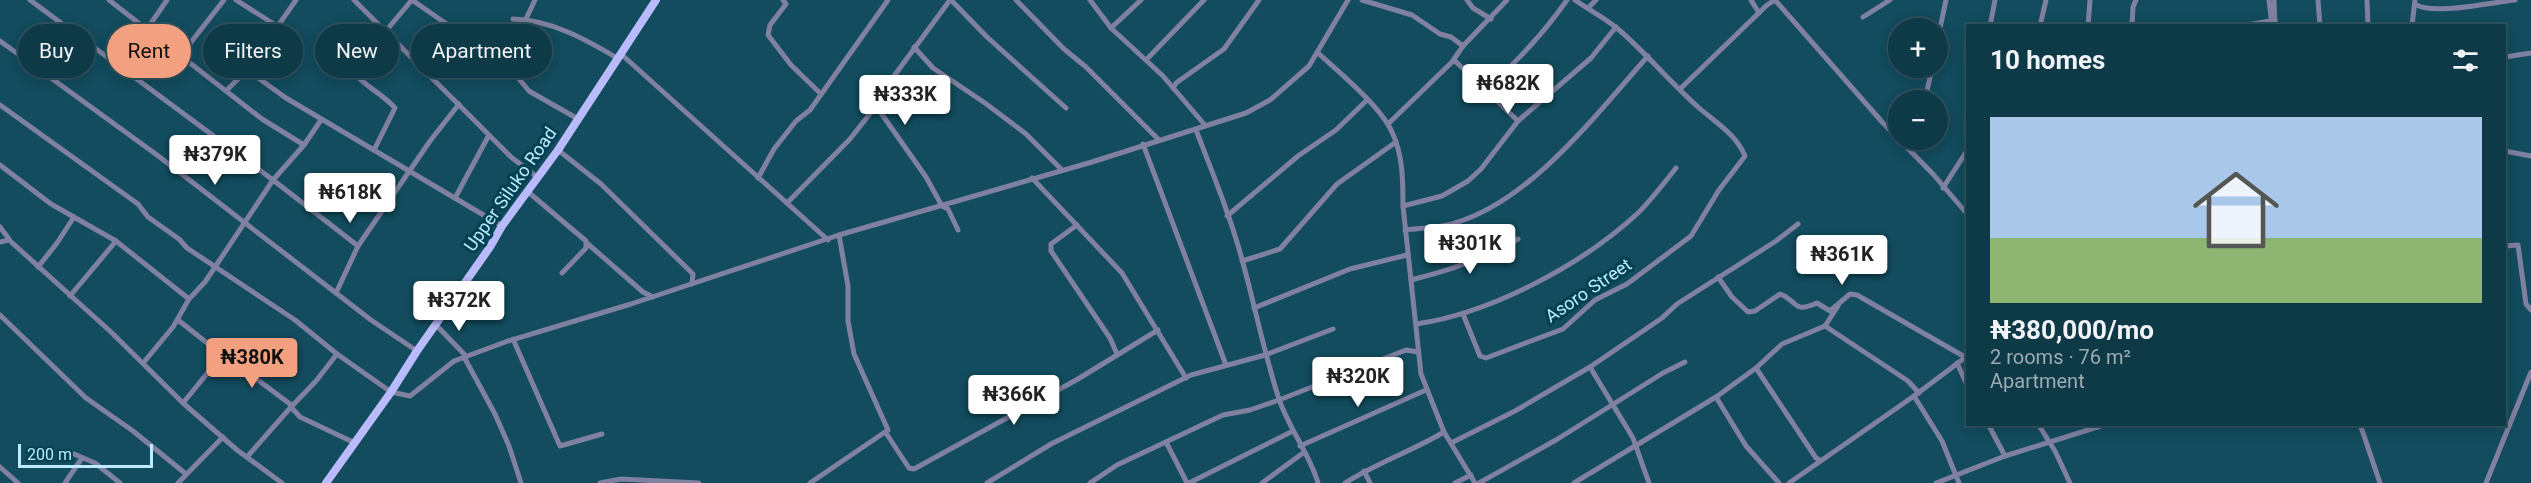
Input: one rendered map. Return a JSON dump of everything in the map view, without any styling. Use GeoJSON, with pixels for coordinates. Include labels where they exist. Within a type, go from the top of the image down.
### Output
{"type":"FeatureCollection","features":[{"type":"Feature","properties":{"kind":"main road","name":"Upper Siluko Road"},"geometry":{"type":"LineString","coordinates":[[326,483],[391,392],[502,226],[558,150],[656,0]]}},
{"type":"Feature","properties":{"kind":"street"},"geometry":{"type":"LineString","coordinates":[[30,0],[273,180],[358,246]]}},
{"type":"Feature","properties":{"kind":"street"},"geometry":{"type":"LineString","coordinates":[[109,0],[140,24]]}},
{"type":"Feature","properties":{"kind":"street"},"geometry":{"type":"LineString","coordinates":[[150,24],[166,0]]}},
{"type":"Feature","properties":{"kind":"street"},"geometry":{"type":"LineString","coordinates":[[191,42],[224,0]]}},
{"type":"Feature","properties":{"kind":"street"},"geometry":{"type":"LineString","coordinates":[[236,0],[274,24]]}},
{"type":"Feature","properties":{"kind":"street"},"geometry":{"type":"LineString","coordinates":[[278,24],[296,0]]}},
{"type":"Feature","properties":{"kind":"street"},"geometry":{"type":"LineString","coordinates":[[354,0],[378,24]]}},
{"type":"Feature","properties":{"kind":"street"},"geometry":{"type":"LineString","coordinates":[[390,24],[412,0],[510,68],[529,91],[578,119]]}},
{"type":"Feature","properties":{"kind":"street"},"geometry":{"type":"LineString","coordinates":[[527,17],[535,0]]}},
{"type":"Feature","properties":{"kind":"street"},"geometry":{"type":"LineString","coordinates":[[758,178],[774,149],[822,94],[888,0]]}},
{"type":"Feature","properties":{"kind":"street"},"geometry":{"type":"LineString","coordinates":[[787,203],[850,139],[876,106],[877,99],[914,47],[951,0],[987,37],[1066,108]]}},
{"type":"Feature","properties":{"kind":"street"},"geometry":{"type":"LineString","coordinates":[[1016,0],[1064,50],[1086,67],[1159,140]]}},
{"type":"Feature","properties":{"kind":"street"},"geometry":{"type":"LineString","coordinates":[[1090,0],[1111,28],[1146,60],[1204,124]]}},
{"type":"Feature","properties":{"kind":"street"},"geometry":{"type":"LineString","coordinates":[[1111,28],[1141,0]]}},
{"type":"Feature","properties":{"kind":"street"},"geometry":{"type":"LineString","coordinates":[[1146,60],[1204,0]]}},
{"type":"Feature","properties":{"kind":"street"},"geometry":{"type":"LineString","coordinates":[[1173,88],[1176,83],[1224,49],[1259,0]]}},
{"type":"Feature","properties":{"kind":"street"},"geometry":{"type":"LineString","coordinates":[[0,105],[138,204],[148,217],[187,248],[295,320],[337,354],[391,392],[404,396],[415,394],[438,371],[465,356],[513,339],[653,297],[838,235],[1061,169],[1092,162],[1143,144],[1196,130],[1204,124],[1246,113],[1270,100],[1302,74],[1318,53],[1348,0]]}},
{"type":"Feature","properties":{"kind":"street"},"geometry":{"type":"LineString","coordinates":[[1362,0],[1412,15],[1463,46]]}},
{"type":"Feature","properties":{"kind":"street"},"geometry":{"type":"LineString","coordinates":[[1467,0],[1491,20]]}},
{"type":"Feature","properties":{"kind":"street"},"geometry":{"type":"LineString","coordinates":[[1388,124],[1454,60],[1463,46],[1491,20],[1507,0]]}},
{"type":"Feature","properties":{"kind":"street"},"geometry":{"type":"LineString","coordinates":[[1486,89],[1532,45],[1567,0]]}},
{"type":"Feature","properties":{"kind":"street"},"geometry":{"type":"LineString","coordinates":[[1575,0],[1616,27],[1680,89],[1759,12],[1775,0],[1966,213]]}},
{"type":"Feature","properties":{"kind":"street"},"geometry":{"type":"LineString","coordinates":[[1588,9],[1596,0]]}},
{"type":"Feature","properties":{"kind":"street"},"geometry":{"type":"LineString","coordinates":[[1751,0],[1759,12]]}},
{"type":"Feature","properties":{"kind":"street"},"geometry":{"type":"LineString","coordinates":[[1863,17],[1890,0]]}},
{"type":"Feature","properties":{"kind":"street"},"geometry":{"type":"LineString","coordinates":[[1942,18],[1946,0]]}},
{"type":"Feature","properties":{"kind":"street"},"geometry":{"type":"LineString","coordinates":[[1990,24],[1995,0]]}},
{"type":"Feature","properties":{"kind":"street"},"geometry":{"type":"LineString","coordinates":[[2040,24],[2046,0]]}},
{"type":"Feature","properties":{"kind":"street"},"geometry":{"type":"LineString","coordinates":[[2088,24],[2090,0]]}},
{"type":"Feature","properties":{"kind":"street"},"geometry":{"type":"LineString","coordinates":[[2132,24],[2136,0]]}},
{"type":"Feature","properties":{"kind":"street"},"geometry":{"type":"LineString","coordinates":[[2270,0],[2274,24]]}},
{"type":"Feature","properties":{"kind":"street"},"geometry":{"type":"LineString","coordinates":[[2274,0],[2274,24]]}},
{"type":"Feature","properties":{"kind":"street"},"geometry":{"type":"LineString","coordinates":[[2318,0],[2320,24]]}},
{"type":"Feature","properties":{"kind":"street"},"geometry":{"type":"LineString","coordinates":[[2367,0],[2368,24]]}},
{"type":"Feature","properties":{"kind":"street"},"geometry":{"type":"LineString","coordinates":[[2412,24],[2415,2],[2423,8],[2471,7],[2515,0]]}},
{"type":"Feature","properties":{"kind":"street"},"geometry":{"type":"LineString","coordinates":[[786,1],[770,25],[768,35],[791,65],[822,94]]}},
{"type":"Feature","properties":{"kind":"street"},"geometry":{"type":"LineString","coordinates":[[513,19],[527,17],[586,39],[619,56],[828,240]]}},
{"type":"Feature","properties":{"kind":"street"},"geometry":{"type":"LineString","coordinates":[[1403,206],[1442,196],[1468,181],[1481,169],[1518,121],[1591,58],[1616,27]]}},
{"type":"Feature","properties":{"kind":"street"},"geometry":{"type":"LineString","coordinates":[[0,41],[157,155],[371,320],[417,351]]}},
{"type":"Feature","properties":{"kind":"street"},"geometry":{"type":"LineString","coordinates":[[399,45],[511,157],[537,177]]}},
{"type":"Feature","properties":{"kind":"street"},"geometry":{"type":"LineString","coordinates":[[914,47],[933,69],[986,103],[1026,134],[1061,169]]}},
{"type":"Feature","properties":{"kind":"street"},"geometry":{"type":"LineString","coordinates":[[1318,53],[1367,100],[1388,124],[1396,142],[1403,180],[1407,255],[1421,374],[1444,432],[1477,483],[1556,440],[1663,373],[1685,362]]}},
{"type":"Feature","properties":{"kind":"street"},"geometry":{"type":"LineString","coordinates":[[2506,57],[2531,53]]}},
{"type":"Feature","properties":{"kind":"street"},"geometry":{"type":"LineString","coordinates":[[1405,230],[1454,224],[1480,214],[1502,201],[1551,163],[1648,56]]}},
{"type":"Feature","properties":{"kind":"street"},"geometry":{"type":"LineString","coordinates":[[1454,60],[1518,121]]}},
{"type":"Feature","properties":{"kind":"street"},"geometry":{"type":"LineString","coordinates":[[191,63],[262,118],[304,145]]}},
{"type":"Feature","properties":{"kind":"street"},"geometry":{"type":"LineString","coordinates":[[226,90],[239,78]]}},
{"type":"Feature","properties":{"kind":"street"},"geometry":{"type":"LineString","coordinates":[[258,78],[321,120],[502,226]]}},
{"type":"Feature","properties":{"kind":"street"},"geometry":{"type":"LineString","coordinates":[[357,78],[386,97],[396,108],[374,150]]}},
{"type":"Feature","properties":{"kind":"street","name":"Asoro Street"},"geometry":{"type":"LineString","coordinates":[[1463,314],[1480,356],[1486,358],[1563,329],[1595,300],[1627,284],[1691,236],[1719,190],[1745,156],[1718,121],[1698,107],[1680,89]]}},
{"type":"Feature","properties":{"kind":"street"},"geometry":{"type":"LineString","coordinates":[[1227,216],[1298,156],[1336,130],[1367,100]]}},
{"type":"Feature","properties":{"kind":"street"},"geometry":{"type":"LineString","coordinates":[[336,292],[358,246],[408,172],[459,104]]}},
{"type":"Feature","properties":{"kind":"street"},"geometry":{"type":"LineString","coordinates":[[876,106],[926,177],[942,206],[948,209],[958,230]]}},
{"type":"Feature","properties":{"kind":"street"},"geometry":{"type":"LineString","coordinates":[[144,363],[178,320],[189,299],[215,267],[273,180],[304,145],[321,120]]}},
{"type":"Feature","properties":{"kind":"street"},"geometry":{"type":"LineString","coordinates":[[1196,130],[1242,261],[1265,355],[1279,400],[1303,453],[1314,470],[1318,483]]}},
{"type":"Feature","properties":{"kind":"street"},"geometry":{"type":"LineString","coordinates":[[455,198],[489,135]]}},
{"type":"Feature","properties":{"kind":"street"},"geometry":{"type":"LineString","coordinates":[[1242,261],[1280,249],[1338,184],[1396,142]]}},
{"type":"Feature","properties":{"kind":"street"},"geometry":{"type":"LineString","coordinates":[[1143,144],[1226,365]]}},
{"type":"Feature","properties":{"kind":"street"},"geometry":{"type":"LineString","coordinates":[[558,150],[601,184],[693,274],[692,284]]}},
{"type":"Feature","properties":{"kind":"street"},"geometry":{"type":"LineString","coordinates":[[2506,150],[2531,156]]}},
{"type":"Feature","properties":{"kind":"street"},"geometry":{"type":"LineString","coordinates":[[1943,188],[1966,152]]}},
{"type":"Feature","properties":{"kind":"street"},"geometry":{"type":"LineString","coordinates":[[0,165],[51,204],[116,241],[189,299]]}},
{"type":"Feature","properties":{"kind":"street"},"geometry":{"type":"LineString","coordinates":[[1416,324],[1463,314],[1528,288],[1616,232],[1653,197],[1676,168]]}},
{"type":"Feature","properties":{"kind":"street"},"geometry":{"type":"LineString","coordinates":[[1032,178],[1122,273],[1186,378]]}},
{"type":"Feature","properties":{"kind":"street"},"geometry":{"type":"LineString","coordinates":[[527,191],[643,292],[653,297]]}},
{"type":"Feature","properties":{"kind":"street"},"geometry":{"type":"LineString","coordinates":[[38,267],[74,217]]}},
{"type":"Feature","properties":{"kind":"street"},"geometry":{"type":"LineString","coordinates":[[1451,443],[1515,411],[1590,367],[1662,318],[1677,304],[1776,241],[1798,224]]}},
{"type":"Feature","properties":{"kind":"street"},"geometry":{"type":"LineString","coordinates":[[1077,225],[1051,244],[1051,251],[1110,338],[1117,354]]}},
{"type":"Feature","properties":{"kind":"street"},"geometry":{"type":"LineString","coordinates":[[0,227],[10,238],[2,241]]}},
{"type":"Feature","properties":{"kind":"street"},"geometry":{"type":"LineString","coordinates":[[838,235],[848,286],[848,321],[854,354],[874,402],[887,425],[886,433],[909,468],[914,469],[1078,380],[1158,330]]}},
{"type":"Feature","properties":{"kind":"street"},"geometry":{"type":"LineString","coordinates":[[1411,280],[1450,270],[1502,249],[1518,239]]}},
{"type":"Feature","properties":{"kind":"street"},"geometry":{"type":"LineString","coordinates":[[2,241],[9,240],[144,363],[183,403],[279,481]]}},
{"type":"Feature","properties":{"kind":"street"},"geometry":{"type":"LineString","coordinates":[[70,297],[116,241]]}},
{"type":"Feature","properties":{"kind":"street"},"geometry":{"type":"LineString","coordinates":[[562,273],[588,244]]}},
{"type":"Feature","properties":{"kind":"street"},"geometry":{"type":"LineString","coordinates":[[2506,246],[2518,245],[2526,304],[2531,310]]}},
{"type":"Feature","properties":{"kind":"street"},"geometry":{"type":"LineString","coordinates":[[1254,308],[1350,269],[1407,255]]}},
{"type":"Feature","properties":{"kind":"street"},"geometry":{"type":"LineString","coordinates":[[1718,277],[1732,297],[1748,312],[1755,311],[1780,294],[1802,309],[1817,303],[1827,311],[1838,306]]}},
{"type":"Feature","properties":{"kind":"street"},"geometry":{"type":"LineString","coordinates":[[1574,483],[1716,397],[1756,368],[1782,344],[1825,326],[1838,306],[1850,294],[1857,295],[1966,355]]}},
{"type":"Feature","properties":{"kind":"street"},"geometry":{"type":"LineString","coordinates":[[0,315],[86,398],[133,431],[186,474]]}},
{"type":"Feature","properties":{"kind":"street"},"geometry":{"type":"LineString","coordinates":[[178,320],[290,404],[300,417],[355,443]]}},
{"type":"Feature","properties":{"kind":"street"},"geometry":{"type":"LineString","coordinates":[[436,325],[465,356],[500,425],[521,483]]}},
{"type":"Feature","properties":{"kind":"street"},"geometry":{"type":"LineString","coordinates":[[1825,326],[1908,381],[1942,441],[1959,483]]}},
{"type":"Feature","properties":{"kind":"street"},"geometry":{"type":"LineString","coordinates":[[987,483],[1051,444],[1186,378],[1265,355],[1333,329]]}},
{"type":"Feature","properties":{"kind":"street"},"geometry":{"type":"LineString","coordinates":[[513,339],[560,446],[602,434]]}},
{"type":"Feature","properties":{"kind":"street"},"geometry":{"type":"LineString","coordinates":[[1090,483],[1117,465],[1223,415],[1250,410],[1279,400],[1406,350],[1418,352]]}},
{"type":"Feature","properties":{"kind":"street"},"geometry":{"type":"LineString","coordinates":[[183,403],[221,354]]}},
{"type":"Feature","properties":{"kind":"street"},"geometry":{"type":"LineString","coordinates":[[247,457],[316,381],[337,354]]}},
{"type":"Feature","properties":{"kind":"street"},"geometry":{"type":"LineString","coordinates":[[1789,483],[1799,480],[1820,460],[1916,395],[1966,357]]}},
{"type":"Feature","properties":{"kind":"street"},"geometry":{"type":"LineString","coordinates":[[1957,363],[1966,383]]}},
{"type":"Feature","properties":{"kind":"street"},"geometry":{"type":"LineString","coordinates":[[1590,367],[1629,431],[1649,483]]}},
{"type":"Feature","properties":{"kind":"street"},"geometry":{"type":"LineString","coordinates":[[1756,368],[1816,458],[1820,460]]}},
{"type":"Feature","properties":{"kind":"street"},"geometry":{"type":"LineString","coordinates":[[2486,483],[2531,372]]}},
{"type":"Feature","properties":{"kind":"street"},"geometry":{"type":"LineString","coordinates":[[1300,446],[1426,390]]}},
{"type":"Feature","properties":{"kind":"street"},"geometry":{"type":"LineString","coordinates":[[1716,397],[1746,446],[1779,483]]}},
{"type":"Feature","properties":{"kind":"street"},"geometry":{"type":"LineString","coordinates":[[1989,426],[2005,456]]}},
{"type":"Feature","properties":{"kind":"street"},"geometry":{"type":"LineString","coordinates":[[2039,426],[2070,483]]}},
{"type":"Feature","properties":{"kind":"street"},"geometry":{"type":"LineString","coordinates":[[1936,483],[1954,474],[2005,456],[2100,426]]}},
{"type":"Feature","properties":{"kind":"street"},"geometry":{"type":"LineString","coordinates":[[2361,426],[2380,483]]}},
{"type":"Feature","properties":{"kind":"street"},"geometry":{"type":"LineString","coordinates":[[1166,442],[1188,483],[1293,431]]}},
{"type":"Feature","properties":{"kind":"street"},"geometry":{"type":"LineString","coordinates":[[1345,483],[1364,471],[1415,449],[1444,432]]}},
{"type":"Feature","properties":{"kind":"street"},"geometry":{"type":"LineString","coordinates":[[810,483],[851,453],[886,433]]}},
{"type":"Feature","properties":{"kind":"street"},"geometry":{"type":"LineString","coordinates":[[178,483],[223,437]]}},
{"type":"Feature","properties":{"kind":"street"},"geometry":{"type":"LineString","coordinates":[[1262,483],[1303,453]]}},
{"type":"Feature","properties":{"kind":"street"},"geometry":{"type":"LineString","coordinates":[[74,454],[95,463],[120,483]]}},
{"type":"Feature","properties":{"kind":"street"},"geometry":{"type":"LineString","coordinates":[[65,483],[82,458]]}},
{"type":"Feature","properties":{"kind":"street"},"geometry":{"type":"LineString","coordinates":[[0,467],[18,483]]}},
{"type":"Feature","properties":{"kind":"street"},"geometry":{"type":"LineString","coordinates":[[1364,471],[1370,483]]}},
{"type":"Feature","properties":{"kind":"street"},"geometry":{"type":"LineString","coordinates":[[1455,483],[1471,476]]}},
{"type":"Feature","properties":{"kind":"street"},"geometry":{"type":"LineString","coordinates":[[600,483],[621,479],[699,483]]}},
{"type":"Feature","properties":{"kind":"street"},"geometry":{"type":"LineString","coordinates":[[270,483],[279,481]]}}]}
